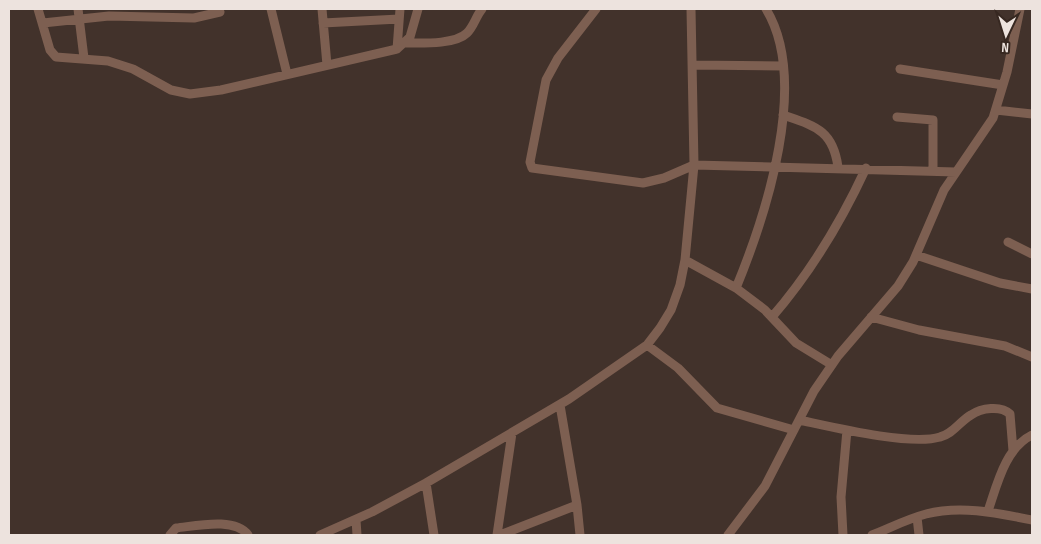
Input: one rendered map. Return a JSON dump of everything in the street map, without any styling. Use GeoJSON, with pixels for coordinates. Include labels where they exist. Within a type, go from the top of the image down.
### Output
{"type":"FeatureCollection","features":[{"type":"Feature","properties":{"kind":"street"},"geometry":{"type":"LineString","coordinates":[[38,9],[53,55],[59,58],[84,58],[123,65],[180,93],[208,92],[400,46],[439,42],[463,36],[482,9]]}},
{"type":"Feature","properties":{"kind":"street"},"geometry":{"type":"LineString","coordinates":[[270,9],[287,74]]}},
{"type":"Feature","properties":{"kind":"street"},"geometry":{"type":"LineString","coordinates":[[322,9],[327,65]]}},
{"type":"Feature","properties":{"kind":"street"},"geometry":{"type":"LineString","coordinates":[[400,9],[400,46]]}},
{"type":"Feature","properties":{"kind":"street"},"geometry":{"type":"LineString","coordinates":[[400,46],[414,28],[418,9]]}},
{"type":"Feature","properties":{"kind":"street"},"geometry":{"type":"LineString","coordinates":[[596,9],[558,58],[546,80],[530,162],[531,166],[643,183],[664,178],[694,165],[838,167],[956,172]]}},
{"type":"Feature","properties":{"kind":"street"},"geometry":{"type":"LineString","coordinates":[[320,535],[356,520],[426,484],[560,404],[647,345],[671,310],[680,285],[685,260],[694,165],[694,65],[691,9]]}},
{"type":"Feature","properties":{"kind":"street"},"geometry":{"type":"LineString","coordinates":[[736,288],[758,231],[774,167],[783,115],[782,66],[779,38],[775,25],[766,9]]}},
{"type":"Feature","properties":{"kind":"street"},"geometry":{"type":"LineString","coordinates":[[728,535],[765,486],[814,391],[832,365],[898,286],[916,255],[944,190],[981,137],[996,110],[1004,85],[1020,9]]}},
{"type":"Feature","properties":{"kind":"street"},"geometry":{"type":"LineString","coordinates":[[43,23],[78,13],[156,13],[194,18],[222,10]]}},
{"type":"Feature","properties":{"kind":"street"},"geometry":{"type":"LineString","coordinates":[[78,13],[84,58]]}},
{"type":"Feature","properties":{"kind":"street"},"geometry":{"type":"LineString","coordinates":[[323,23],[399,19]]}},
{"type":"Feature","properties":{"kind":"street"},"geometry":{"type":"LineString","coordinates":[[694,65],[782,66]]}},
{"type":"Feature","properties":{"kind":"street"},"geometry":{"type":"LineString","coordinates":[[900,70],[1004,85]]}},
{"type":"Feature","properties":{"kind":"street"},"geometry":{"type":"LineString","coordinates":[[996,110],[1032,114]]}},
{"type":"Feature","properties":{"kind":"street"},"geometry":{"type":"LineString","coordinates":[[783,115],[812,125],[827,136],[836,151],[838,167]]}},
{"type":"Feature","properties":{"kind":"street"},"geometry":{"type":"LineString","coordinates":[[897,117],[933,120],[933,171]]}},
{"type":"Feature","properties":{"kind":"street"},"geometry":{"type":"LineString","coordinates":[[772,317],[803,280],[836,228],[866,168]]}},
{"type":"Feature","properties":{"kind":"street"},"geometry":{"type":"LineString","coordinates":[[1008,242],[1032,254]]}},
{"type":"Feature","properties":{"kind":"street"},"geometry":{"type":"LineString","coordinates":[[916,255],[1000,283],[1032,289]]}},
{"type":"Feature","properties":{"kind":"street"},"geometry":{"type":"LineString","coordinates":[[685,260],[736,288],[772,317],[796,343],[832,365]]}},
{"type":"Feature","properties":{"kind":"street"},"geometry":{"type":"LineString","coordinates":[[871,317],[926,332],[1005,346],[1032,357]]}},
{"type":"Feature","properties":{"kind":"street"},"geometry":{"type":"LineString","coordinates":[[647,345],[678,368],[717,408],[794,430]]}},
{"type":"Feature","properties":{"kind":"street"},"geometry":{"type":"LineString","coordinates":[[560,404],[577,505],[580,535]]}},
{"type":"Feature","properties":{"kind":"street"},"geometry":{"type":"LineString","coordinates":[[799,420],[847,430],[903,438],[933,439],[948,434],[971,415],[996,408],[1010,414],[1012,451]]}},
{"type":"Feature","properties":{"kind":"street"},"geometry":{"type":"LineString","coordinates":[[843,535],[841,496],[847,430]]}},
{"type":"Feature","properties":{"kind":"street"},"geometry":{"type":"LineString","coordinates":[[512,433],[499,535],[577,505]]}},
{"type":"Feature","properties":{"kind":"street"},"geometry":{"type":"LineString","coordinates":[[988,512],[1000,474],[1012,451],[1023,439],[1032,435]]}},
{"type":"Feature","properties":{"kind":"street"},"geometry":{"type":"LineString","coordinates":[[426,484],[434,535]]}},
{"type":"Feature","properties":{"kind":"street"},"geometry":{"type":"LineString","coordinates":[[872,535],[917,517],[942,511],[988,512],[1032,520]]}},
{"type":"Feature","properties":{"kind":"street"},"geometry":{"type":"LineString","coordinates":[[917,517],[919,535]]}},
{"type":"Feature","properties":{"kind":"street"},"geometry":{"type":"LineString","coordinates":[[356,520],[357,535]]}},
{"type":"Feature","properties":{"kind":"street"},"geometry":{"type":"LineString","coordinates":[[170,535],[176,528],[227,525],[240,527],[248,535]]}}]}
